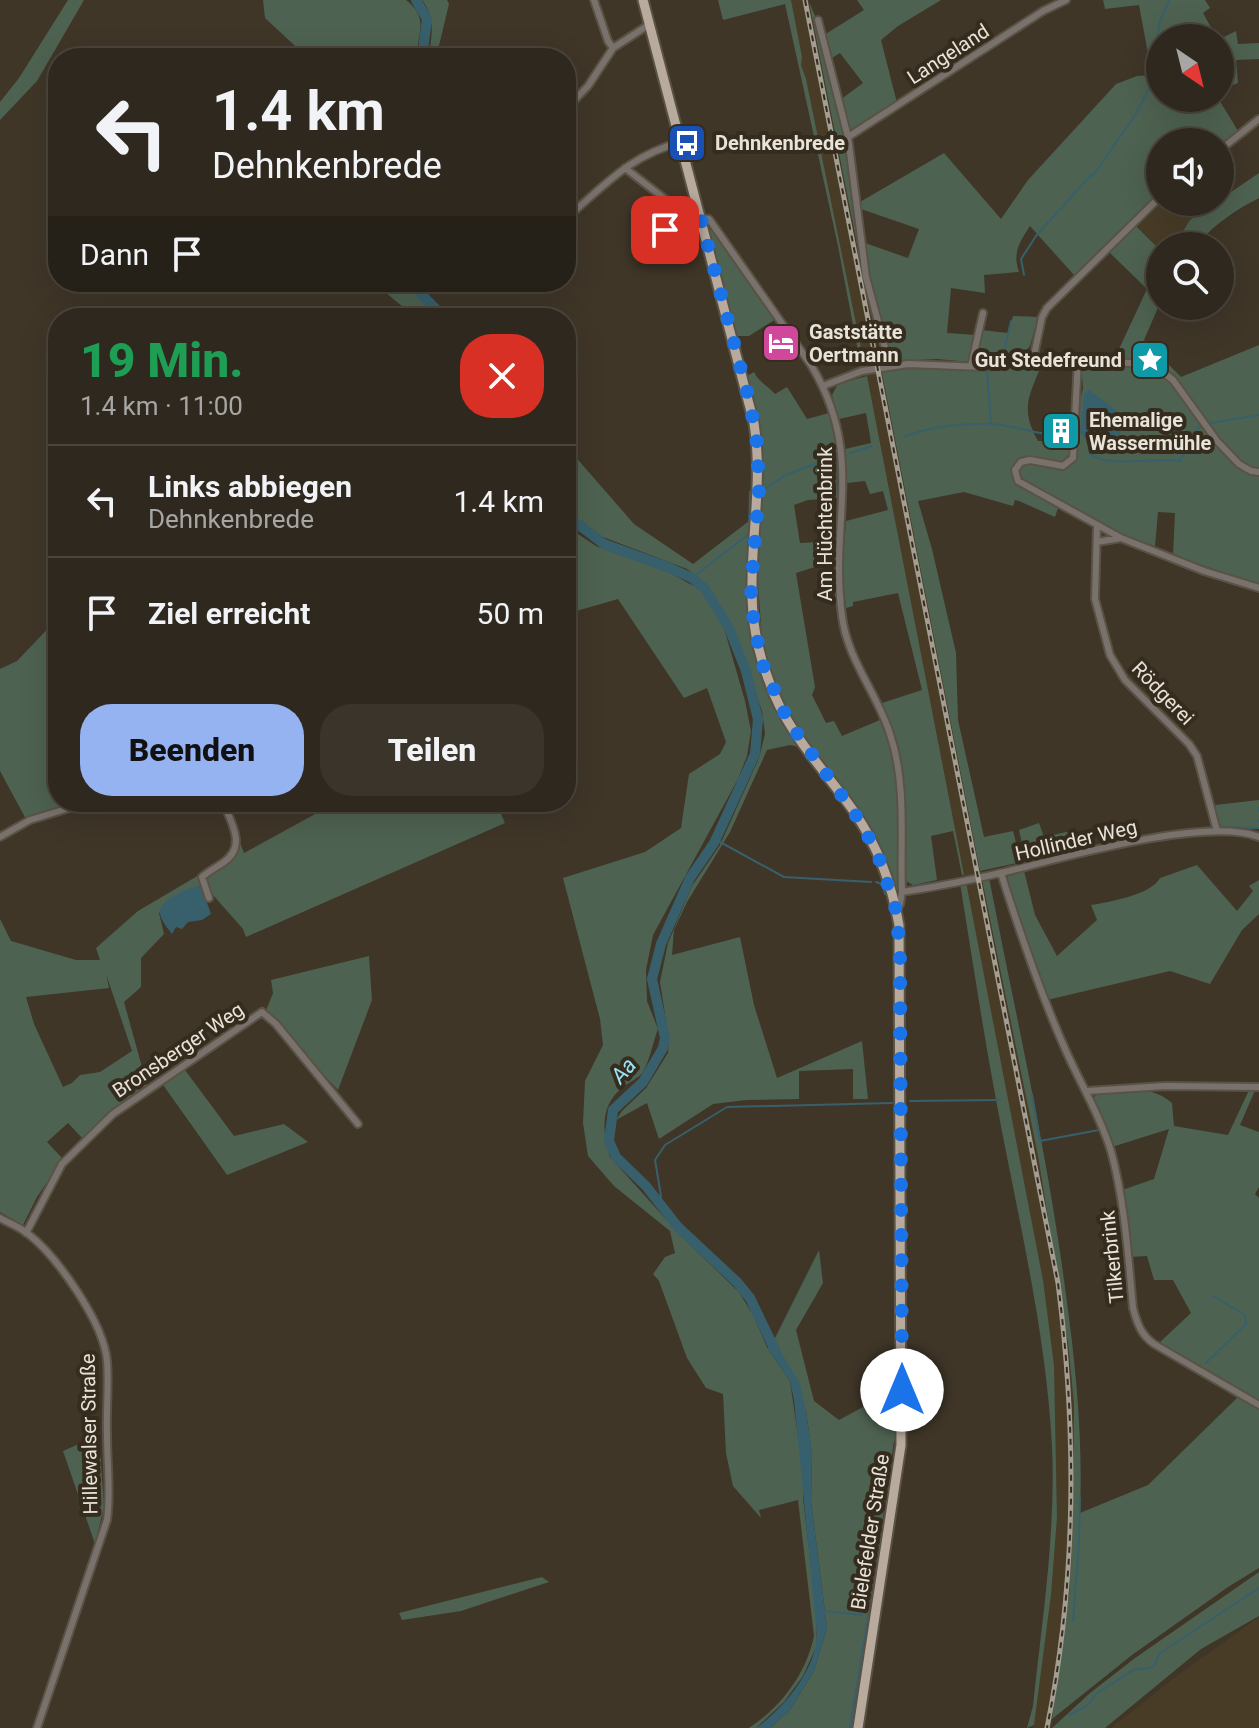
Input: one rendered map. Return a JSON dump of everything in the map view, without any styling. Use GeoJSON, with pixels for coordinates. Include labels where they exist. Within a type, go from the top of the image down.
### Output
{"type":"FeatureCollection","features":[{"type":"Feature","properties":{"kind":"main road","name":"Bielefelder Straße"},"geometry":{"type":"LineString","coordinates":[[643,0],[750,403],[757,443],[759,492],[751,589],[754,626],[763,665],[788,721],[870,838],[882,864],[896,910],[900,952],[902,1422],[899,1465],[858,1728]]}},
{"type":"Feature","properties":{"kind":"street"},"geometry":{"type":"LineString","coordinates":[[594,0],[613,48]]}},
{"type":"Feature","properties":{"kind":"street","name":"Langeland"},"geometry":{"type":"LineString","coordinates":[[848,137],[1043,11],[1066,0]]}},
{"type":"Feature","properties":{"kind":"street"},"geometry":{"type":"LineString","coordinates":[[818,20],[848,137],[866,277],[890,366]]}},
{"type":"Feature","properties":{"kind":"street"},"geometry":{"type":"LineString","coordinates":[[576,99],[613,48],[650,24]]}},
{"type":"Feature","properties":{"kind":"street"},"geometry":{"type":"LineString","coordinates":[[1234,139],[1259,119]]}},
{"type":"Feature","properties":{"kind":"street"},"geometry":{"type":"LineString","coordinates":[[576,210],[625,168],[654,149],[681,142]]}},
{"type":"Feature","properties":{"kind":"street"},"geometry":{"type":"LineString","coordinates":[[625,168],[683,213],[700,215]]}},
{"type":"Feature","properties":{"kind":"street"},"geometry":{"type":"LineString","coordinates":[[1033,360],[1042,317],[1047,308],[1146,211]]}},
{"type":"Feature","properties":{"kind":"street"},"geometry":{"type":"LineString","coordinates":[[649,243],[683,213]]}},
{"type":"Feature","properties":{"kind":"street","name":"Am Hüchtenbrink"},"geometry":{"type":"LineString","coordinates":[[700,215],[709,219],[823,386],[835,415],[842,449],[842,617],[851,651],[885,720],[897,757],[900,779],[902,892],[896,910]]}},
{"type":"Feature","properties":{"kind":"street"},"geometry":{"type":"LineString","coordinates":[[971,366],[983,313]]}},
{"type":"Feature","properties":{"kind":"street"},"geometry":{"type":"LineString","coordinates":[[823,386],[862,371],[890,366],[941,363],[971,366],[1078,359],[1144,364],[1160,370],[1173,380],[1227,453],[1245,468],[1259,472]]}},
{"type":"Feature","properties":{"kind":"street"},"geometry":{"type":"LineString","coordinates":[[1078,359],[1073,458],[1067,465],[1059,466],[1025,460],[1016,466],[1015,473],[1021,484],[1121,538],[1204,571],[1259,588]]}},
{"type":"Feature","properties":{"kind":"street","name":"Rödgerei"},"geometry":{"type":"LineString","coordinates":[[1097,526],[1095,599],[1110,655],[1125,680],[1189,744],[1197,756],[1217,831]]}},
{"type":"Feature","properties":{"kind":"street"},"geometry":{"type":"LineString","coordinates":[[1097,542],[1121,538]]}},
{"type":"Feature","properties":{"kind":"street"},"geometry":{"type":"LineString","coordinates":[[0,837],[30,820],[56,812]]}},
{"type":"Feature","properties":{"kind":"street"},"geometry":{"type":"LineString","coordinates":[[209,898],[202,877],[232,856],[237,845],[227,812]]}},
{"type":"Feature","properties":{"kind":"street","name":"Hollinder Weg"},"geometry":{"type":"LineString","coordinates":[[902,892],[1134,842],[1217,831],[1258,835]]}},
{"type":"Feature","properties":{"kind":"street","name":"Tilkerbrink"},"geometry":{"type":"LineString","coordinates":[[1001,873],[1032,966],[1066,1051],[1102,1125],[1120,1188],[1133,1308],[1141,1331],[1154,1344],[1259,1405]]}},
{"type":"Feature","properties":{"kind":"street","name":"Bronsberger Weg"},"geometry":{"type":"LineString","coordinates":[[26,1233],[62,1164],[113,1114],[262,1012],[276,1024],[358,1124]]}},
{"type":"Feature","properties":{"kind":"street"},"geometry":{"type":"LineString","coordinates":[[1087,1091],[1165,1086],[1259,1087]]}},
{"type":"Feature","properties":{"kind":"street","name":"Hillewalser Straße"},"geometry":{"type":"LineString","coordinates":[[0,1218],[26,1233],[82,1298],[103,1341],[107,1362],[107,1520],[37,1728]]}},
{"type":"Feature","properties":{"kind":"shaded area"},"geometry":{"type":"Polygon","coordinates":[[[791,0],[809,0],[1038,1156],[1068,1343],[1074,1404],[1072,1546],[1052,1728],[1033,1728],[1051,1595],[1057,1518],[1054,1365],[1043,1280],[867,376],[806,79],[800,65],[802,57],[791,0]]]}},
{"type":"Feature","properties":{"kind":"shaded area"},"geometry":{"type":"Polygon","coordinates":[[[1147,216],[1194,216],[1183,232],[1146,232],[1146,235],[1137,226],[1147,216]]]}},
{"type":"Feature","properties":{"kind":"shaded area"},"geometry":{"type":"Polygon","coordinates":[[[1259,1617],[1259,1728],[1111,1728],[1174,1678],[1259,1617]]]}},
{"type":"Feature","properties":{"kind":"green space"},"geometry":{"type":"Polygon","coordinates":[[[68,0],[84,0],[56,48],[48,48],[48,62],[37,81],[0,120],[0,102],[19,78],[68,0]]]}},
{"type":"Feature","properties":{"kind":"green space"},"geometry":{"type":"Polygon","coordinates":[[[263,0],[406,0],[420,20],[418,48],[297,48],[265,18],[263,0]]]}},
{"type":"Feature","properties":{"kind":"green space"},"geometry":{"type":"Polygon","coordinates":[[[422,0],[447,0],[449,4],[438,48],[430,48],[431,21],[422,0]]]}},
{"type":"Feature","properties":{"kind":"green space"},"geometry":{"type":"Polygon","coordinates":[[[718,0],[791,0],[801,65],[865,367],[861,367],[785,4],[723,20],[718,0]]]}},
{"type":"Feature","properties":{"kind":"green space"},"geometry":{"type":"Polygon","coordinates":[[[857,0],[941,0],[881,40],[897,103],[850,131],[840,100],[863,83],[840,53],[829,60],[824,35],[864,10],[857,0]]]}},
{"type":"Feature","properties":{"kind":"green space"},"geometry":{"type":"Polygon","coordinates":[[[1103,0],[1205,0],[1210,8],[1203,13],[1209,24],[1146,24],[1146,43],[1139,5],[1105,9],[1103,0]]]}},
{"type":"Feature","properties":{"kind":"green space"},"geometry":{"type":"Polygon","coordinates":[[[809,2],[844,125],[863,274],[809,2]]]}},
{"type":"Feature","properties":{"kind":"green space"},"geometry":{"type":"Polygon","coordinates":[[[1234,32],[1238,44],[1259,43],[1259,59],[1236,60],[1238,83],[1234,85],[1234,32]]]}},
{"type":"Feature","properties":{"kind":"green space"},"geometry":{"type":"Polygon","coordinates":[[[1146,75],[1146,112],[1226,112],[1238,131],[1234,134],[1234,128],[1146,128],[1146,206],[1074,275],[1030,226],[1017,253],[1019,272],[984,275],[985,293],[951,288],[947,333],[976,335],[981,330],[1008,333],[1013,316],[1038,317],[1030,346],[1020,358],[980,363],[937,359],[895,361],[875,303],[865,243],[908,258],[919,229],[861,209],[860,202],[944,153],[1001,219],[1028,180],[1116,84],[1146,75]]]}},
{"type":"Feature","properties":{"kind":"green space"},"geometry":{"type":"Polygon","coordinates":[[[1259,173],[1259,198],[1234,213],[1234,190],[1259,173]]]}},
{"type":"Feature","properties":{"kind":"green space"},"geometry":{"type":"Polygon","coordinates":[[[1196,216],[1229,216],[1210,232],[1183,232],[1196,216]]]}},
{"type":"Feature","properties":{"kind":"green space"},"geometry":{"type":"Polygon","coordinates":[[[709,224],[776,319],[749,336],[736,336],[706,226],[709,224]]]}},
{"type":"Feature","properties":{"kind":"green space"},"geometry":{"type":"Polygon","coordinates":[[[1136,226],[1146,236],[1146,288],[1108,251],[1136,226]]]}},
{"type":"Feature","properties":{"kind":"green space"},"geometry":{"type":"Polygon","coordinates":[[[1146,291],[1146,320],[1153,320],[1144,340],[1181,377],[1259,345],[1259,585],[1173,555],[1175,513],[1158,512],[1155,546],[1123,535],[1023,486],[1058,508],[1055,517],[1019,501],[1015,500],[1013,506],[964,492],[918,501],[956,653],[958,720],[984,837],[1013,831],[1021,862],[980,871],[882,373],[903,366],[974,368],[1043,361],[1028,401],[1032,429],[1038,441],[1071,441],[1083,388],[1081,363],[1112,364],[1146,291]]]}},
{"type":"Feature","properties":{"kind":"green space"},"geometry":{"type":"Polygon","coordinates":[[[385,292],[413,292],[428,308],[403,308],[385,292]]]}},
{"type":"Feature","properties":{"kind":"green space"},"geometry":{"type":"Polygon","coordinates":[[[754,372],[775,394],[787,387],[807,419],[829,413],[836,447],[837,498],[808,500],[794,505],[800,543],[837,541],[837,564],[796,573],[815,687],[812,695],[826,723],[834,721],[842,736],[880,720],[888,741],[896,784],[899,828],[896,896],[886,864],[793,723],[772,683],[762,640],[757,570],[762,453],[756,409],[747,376],[754,372]]]}},
{"type":"Feature","properties":{"kind":"green space"},"geometry":{"type":"Polygon","coordinates":[[[867,376],[964,875],[953,831],[931,836],[937,880],[913,885],[904,880],[903,773],[882,703],[922,690],[898,593],[853,602],[853,606],[846,608],[842,573],[846,521],[888,510],[883,491],[870,494],[865,481],[847,483],[845,449],[871,443],[866,413],[839,419],[832,395],[838,384],[867,376]]]}},
{"type":"Feature","properties":{"kind":"green space"},"geometry":{"type":"Polygon","coordinates":[[[576,457],[634,524],[693,564],[749,521],[748,585],[753,639],[769,691],[800,747],[790,745],[767,750],[730,832],[687,902],[674,930],[672,955],[740,937],[754,1005],[777,1078],[862,1041],[868,1099],[853,1099],[853,1069],[799,1071],[799,1099],[713,1104],[659,1139],[647,1103],[616,1120],[646,1088],[668,1053],[669,1040],[660,982],[668,943],[692,886],[720,845],[759,758],[765,734],[762,711],[733,626],[707,585],[687,569],[603,537],[576,517],[576,457]]]}},
{"type":"Feature","properties":{"kind":"green space"},"geometry":{"type":"Polygon","coordinates":[[[576,533],[596,546],[670,573],[701,590],[724,628],[751,731],[747,756],[738,779],[653,935],[646,970],[647,1001],[658,1029],[643,1072],[610,1102],[605,1119],[605,1138],[610,1157],[681,1236],[739,1292],[768,1349],[790,1381],[804,1479],[803,1498],[817,1645],[803,1676],[784,1702],[756,1728],[749,1728],[782,1700],[798,1676],[814,1636],[798,1500],[759,1510],[761,1518],[733,1486],[726,1453],[723,1394],[706,1388],[687,1358],[659,1281],[653,1274],[665,1257],[675,1253],[670,1231],[614,1186],[588,1156],[583,1123],[585,1081],[603,1045],[600,1019],[563,878],[645,852],[681,828],[689,774],[720,754],[726,742],[707,688],[684,698],[618,599],[576,611],[576,533]]]}},
{"type":"Feature","properties":{"kind":"green space"},"geometry":{"type":"Polygon","coordinates":[[[48,628],[48,811],[26,819],[0,771],[0,669],[17,661],[48,628]]]}},
{"type":"Feature","properties":{"kind":"green space"},"geometry":{"type":"Polygon","coordinates":[[[1259,800],[1259,829],[1220,828],[1215,805],[1259,800]]]}},
{"type":"Feature","properties":{"kind":"green space"},"geometry":{"type":"Polygon","coordinates":[[[319,812],[500,812],[505,823],[246,937],[203,879],[233,857],[239,840],[244,853],[319,812]]]}},
{"type":"Feature","properties":{"kind":"green space"},"geometry":{"type":"Polygon","coordinates":[[[1039,823],[1044,837],[1075,830],[1080,849],[1026,861],[1019,830],[1039,823]]]}},
{"type":"Feature","properties":{"kind":"green space"},"geometry":{"type":"Polygon","coordinates":[[[1197,865],[1237,911],[1253,891],[1249,886],[1259,880],[1259,914],[1242,930],[1210,984],[1170,971],[1047,1000],[1006,882],[1009,873],[1024,871],[1035,915],[1057,956],[1097,920],[1091,905],[1139,893],[1160,878],[1197,865]]]}},
{"type":"Feature","properties":{"kind":"green space"},"geometry":{"type":"Polygon","coordinates":[[[199,875],[202,889],[198,886],[159,913],[164,934],[141,958],[141,987],[124,1002],[147,1085],[83,1139],[68,1123],[47,1142],[63,1159],[37,1197],[23,1225],[0,1212],[0,919],[11,941],[76,960],[100,960],[96,948],[138,911],[199,875]],[[106,974],[109,988],[26,997],[34,1024],[63,1087],[80,1075],[100,1072],[132,1051],[106,974]]]}},
{"type":"Feature","properties":{"kind":"green space"},"geometry":{"type":"Polygon","coordinates":[[[989,878],[1059,1243],[1078,1404],[1080,1513],[1148,1485],[1239,1396],[1259,1408],[1259,1568],[1132,1655],[1052,1719],[1069,1594],[1074,1404],[1068,1343],[1038,1156],[982,879],[989,878]]]}},
{"type":"Feature","properties":{"kind":"green space"},"geometry":{"type":"Polygon","coordinates":[[[966,882],[1043,1280],[1054,1365],[1057,1518],[1051,1595],[1034,1725],[1027,1728],[1033,1706],[1052,1511],[1049,1403],[1037,1317],[960,883],[966,882]]]}},
{"type":"Feature","properties":{"kind":"green space"},"geometry":{"type":"Polygon","coordinates":[[[369,956],[372,1000],[338,1090],[265,1013],[273,993],[271,980],[369,956]]]}},
{"type":"Feature","properties":{"kind":"green space"},"geometry":{"type":"Polygon","coordinates":[[[180,1069],[185,1070],[234,1136],[284,1124],[308,1142],[227,1175],[161,1082],[180,1069]]]}},
{"type":"Feature","properties":{"kind":"green space"},"geometry":{"type":"Polygon","coordinates":[[[1250,1088],[1256,1088],[1240,1125],[1259,1132],[1259,1187],[1255,1194],[1259,1198],[1259,1403],[1159,1343],[1191,1313],[1173,1280],[1154,1280],[1147,1256],[1129,1257],[1122,1190],[1154,1179],[1169,1129],[1112,1147],[1093,1100],[1097,1092],[1137,1090],[1155,1093],[1172,1103],[1174,1126],[1228,1135],[1250,1088]]]}},
{"type":"Feature","properties":{"kind":"green space"},"geometry":{"type":"Polygon","coordinates":[[[819,1250],[823,1283],[796,1330],[814,1401],[839,1420],[874,1401],[896,1428],[896,1440],[852,1728],[770,1728],[789,1711],[814,1671],[827,1628],[811,1501],[812,1453],[806,1411],[774,1340],[819,1250]]]}},
{"type":"Feature","properties":{"kind":"green space"},"geometry":{"type":"Polygon","coordinates":[[[99,1435],[104,1507],[95,1544],[63,1451],[99,1435]]]}},
{"type":"Feature","properties":{"kind":"green space"},"geometry":{"type":"Polygon","coordinates":[[[1259,1572],[1259,1616],[1201,1649],[1105,1728],[1052,1728],[1135,1658],[1259,1572]]]}},
{"type":"Feature","properties":{"kind":"green space"},"geometry":{"type":"Polygon","coordinates":[[[542,1577],[549,1582],[461,1611],[402,1620],[399,1613],[542,1577]]]}},
{"type":"Feature","properties":{"kind":"water"},"geometry":{"type":"Polygon","coordinates":[[[1089,390],[1115,409],[1123,424],[1118,440],[1097,453],[1091,451],[1091,445],[1080,432],[1084,394],[1089,390]]]}},
{"type":"Feature","properties":{"kind":"water"},"geometry":{"type":"Polygon","coordinates":[[[198,886],[211,914],[202,920],[188,922],[182,929],[176,927],[172,934],[161,917],[162,907],[176,895],[198,886]]]}},
{"type":"Feature","properties":{"kind":"water"},"geometry":{"type":"Polygon","coordinates":[[[768,1339],[774,1340],[800,1384],[806,1411],[812,1453],[811,1501],[827,1628],[814,1671],[789,1711],[770,1728],[756,1728],[797,1687],[811,1661],[817,1634],[794,1400],[790,1381],[768,1349],[768,1339]]]}},
{"type":"Feature","properties":{"kind":"waterway","name":"Aa"},"geometry":{"type":"LineString","coordinates":[[416,0],[427,19],[423,48]]}},
{"type":"Feature","properties":{"kind":"waterway"},"geometry":{"type":"LineString","coordinates":[[1160,24],[1169,0]]}},
{"type":"Feature","properties":{"kind":"waterway"},"geometry":{"type":"LineString","coordinates":[[1024,275],[1021,259],[1036,236],[1093,176],[1146,95]]}},
{"type":"Feature","properties":{"kind":"waterway","name":"Aa"},"geometry":{"type":"LineString","coordinates":[[419,292],[435,308]]}},
{"type":"Feature","properties":{"kind":"waterway"},"geometry":{"type":"LineString","coordinates":[[987,362],[1002,360],[1011,321]]}},
{"type":"Feature","properties":{"kind":"waterway"},"geometry":{"type":"LineString","coordinates":[[987,371],[991,425]]}},
{"type":"Feature","properties":{"kind":"waterway"},"geometry":{"type":"LineString","coordinates":[[1211,423],[1259,415]]}},
{"type":"Feature","properties":{"kind":"waterway"},"geometry":{"type":"LineString","coordinates":[[904,437],[943,427],[984,424],[1070,437]]}},
{"type":"Feature","properties":{"kind":"waterway"},"geometry":{"type":"LineString","coordinates":[[1089,453],[1097,458],[1119,462],[1180,461],[1200,425]]}},
{"type":"Feature","properties":{"kind":"waterway"},"geometry":{"type":"LineString","coordinates":[[850,453],[872,446]]}},
{"type":"Feature","properties":{"kind":"waterway"},"geometry":{"type":"LineString","coordinates":[[765,489],[786,475],[836,456]]}},
{"type":"Feature","properties":{"kind":"waterway"},"geometry":{"type":"LineString","coordinates":[[692,578],[749,534],[750,492],[754,490]]}},
{"type":"Feature","properties":{"kind":"waterway","name":"Aa"},"geometry":{"type":"LineString","coordinates":[[576,523],[604,544],[670,568],[692,578],[705,589],[729,628],[746,671],[758,719],[755,754],[714,843],[690,878],[661,944],[652,979],[665,1038],[663,1048],[643,1082],[613,1110],[609,1141],[616,1157],[646,1186],[678,1227],[750,1298],[775,1350]]}},
{"type":"Feature","properties":{"kind":"waterway"},"geometry":{"type":"LineString","coordinates":[[1189,830],[1212,827]]}},
{"type":"Feature","properties":{"kind":"waterway"},"geometry":{"type":"LineString","coordinates":[[1220,827],[1259,828]]}},
{"type":"Feature","properties":{"kind":"waterway"},"geometry":{"type":"LineString","coordinates":[[1031,862],[1124,840]]}},
{"type":"Feature","properties":{"kind":"waterway"},"geometry":{"type":"LineString","coordinates":[[714,843],[720,842],[784,877],[871,882]]}},
{"type":"Feature","properties":{"kind":"waterway"},"geometry":{"type":"LineString","coordinates":[[997,871],[1019,865]]}},
{"type":"Feature","properties":{"kind":"waterway"},"geometry":{"type":"LineString","coordinates":[[913,886],[952,880]]}},
{"type":"Feature","properties":{"kind":"waterway"},"geometry":{"type":"LineString","coordinates":[[876,882],[882,884],[885,894]]}},
{"type":"Feature","properties":{"kind":"waterway"},"geometry":{"type":"LineString","coordinates":[[1032,1094],[1040,1141],[1099,1130]]}},
{"type":"Feature","properties":{"kind":"waterway"},"geometry":{"type":"LineString","coordinates":[[910,1101],[1000,1100]]}},
{"type":"Feature","properties":{"kind":"waterway"},"geometry":{"type":"LineString","coordinates":[[659,1202],[661,1196],[655,1160],[665,1145],[727,1107],[892,1103]]}},
{"type":"Feature","properties":{"kind":"waterway"},"geometry":{"type":"LineString","coordinates":[[1206,1363],[1246,1324],[1245,1315],[1213,1296]]}},
{"type":"Feature","properties":{"kind":"waterway"},"geometry":{"type":"LineString","coordinates":[[1073,1621],[1080,1498]]}},
{"type":"Feature","properties":{"kind":"waterway"},"geometry":{"type":"LineString","coordinates":[[1069,1715],[1088,1705],[1096,1694],[1133,1670],[1154,1667],[1159,1654],[1259,1588]]}},
{"type":"Feature","properties":{"kind":"waterway"},"geometry":{"type":"LineString","coordinates":[[824,1611],[862,1615]]}},
{"type":"Feature","properties":{"kind":"waterway"},"geometry":{"type":"LineString","coordinates":[[850,1728],[868,1616]]}},
{"type":"Feature","properties":{"kind":"railway"},"geometry":{"type":"LineString","coordinates":[[805,0],[1058,1283],[1069,1395],[1071,1506],[1064,1617],[1047,1728]]}},
{"type":"Feature","properties":{"kind":"place","name":"Dehnkenbrede"},"geometry":{"type":"Point","coordinates":[687,143]}},
{"type":"Feature","properties":{"kind":"place","name":"Gaststätte Oertmann"},"geometry":{"type":"Point","coordinates":[781,343]}},
{"type":"Feature","properties":{"kind":"place","name":"Gut Stedefreund"},"geometry":{"type":"Point","coordinates":[1150,360]}},
{"type":"Feature","properties":{"kind":"place","name":"Ehemalige Wassermühle"},"geometry":{"type":"Point","coordinates":[1061,431]}},
{"type":"Feature","properties":{"kind":"route"},"geometry":{"type":"LineString","coordinates":[[665,230],[683,213],[699,212],[750,403],[759,474],[751,589],[754,626],[763,665],[775,698],[788,721],[870,838],[882,864],[896,910],[900,952],[902,1390]]}}]}
